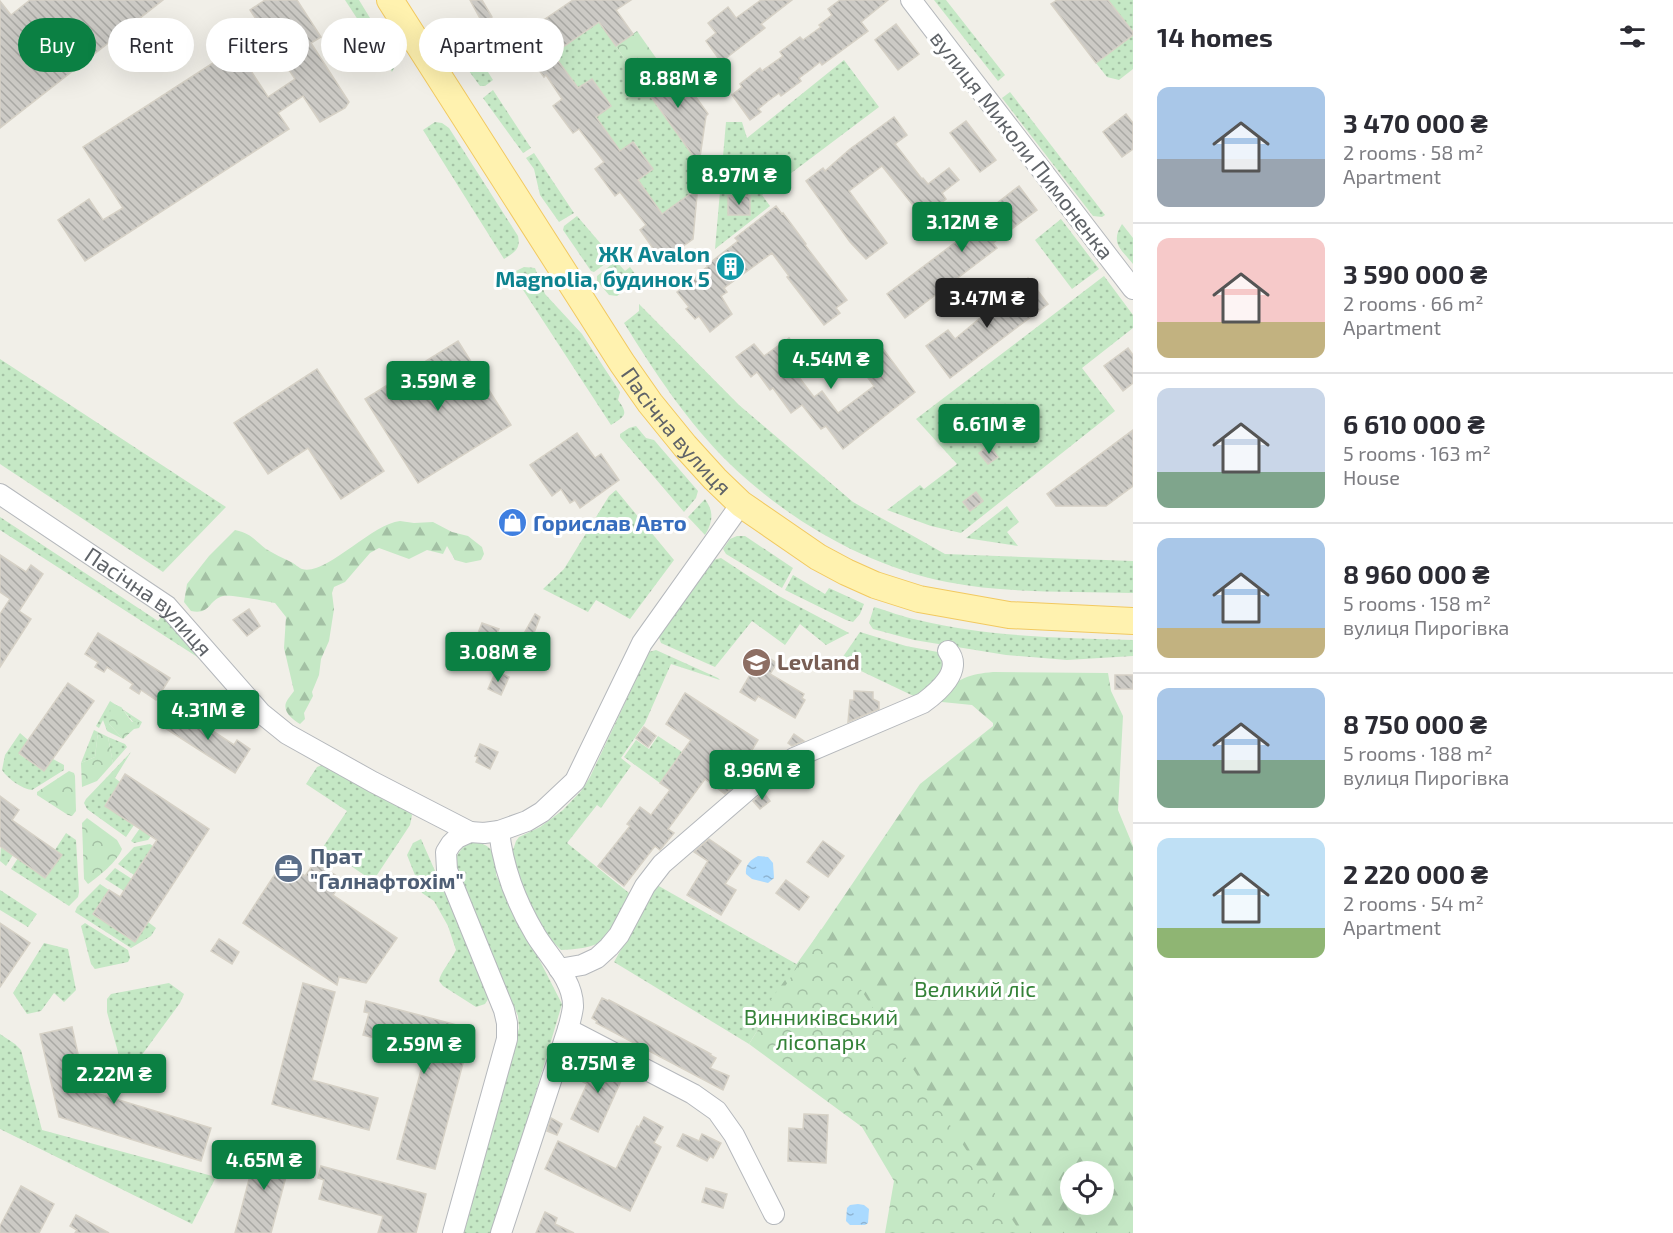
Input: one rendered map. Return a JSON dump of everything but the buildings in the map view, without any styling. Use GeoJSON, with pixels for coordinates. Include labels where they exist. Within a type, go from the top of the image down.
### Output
{"type":"FeatureCollection","features":[{"type":"Feature","properties":{"kind":"main road","name":"Пасічна вулиця"},"geometry":{"type":"LineString","coordinates":[[390,0],[627,371],[685,446],[741,504],[818,557],[865,581],[919,599],[1009,615],[1133,621]]}},
{"type":"Feature","properties":{"kind":"street","name":"вулиця Миколи Пимоненка"},"geometry":{"type":"LineString","coordinates":[[911,0],[1133,289]]}},
{"type":"Feature","properties":{"kind":"street","name":"Пасічна вулиця"},"geometry":{"type":"LineString","coordinates":[[0,494],[167,606],[239,690],[261,713],[287,734],[373,783],[470,832]]}},
{"type":"Feature","properties":{"kind":"street"},"geometry":{"type":"LineString","coordinates":[[453,1233],[507,1039],[507,1023],[504,1010],[447,870],[446,852],[457,838],[470,832],[499,831],[516,826],[542,812],[574,781],[642,643],[741,504]]}},
{"type":"Feature","properties":{"kind":"street"},"geometry":{"type":"LineString","coordinates":[[559,969],[582,965],[597,958],[609,947],[619,935],[645,886],[662,864],[750,788],[794,758],[923,703],[933,696],[942,687],[953,668],[953,660],[948,651]]}},
{"type":"Feature","properties":{"kind":"street"},"geometry":{"type":"LineString","coordinates":[[499,831],[501,854],[508,880],[535,933],[559,969],[569,989],[573,1006],[568,1029],[501,1233]]}},
{"type":"Feature","properties":{"kind":"street"},"geometry":{"type":"LineString","coordinates":[[568,1029],[693,1094],[717,1111],[734,1135],[774,1214]]}},
{"type":"Feature","properties":{"kind":"green space"},"geometry":{"type":"Polygon","coordinates":[[[345,0],[359,0],[370,18],[357,18],[345,0]]]}},
{"type":"Feature","properties":{"kind":"green space"},"geometry":{"type":"Polygon","coordinates":[[[934,0],[946,0],[1005,75],[998,81],[934,0]]]}},
{"type":"Feature","properties":{"kind":"green space"},"geometry":{"type":"Polygon","coordinates":[[[1108,0],[1133,0],[1133,32],[1108,0]]]}},
{"type":"Feature","properties":{"kind":"green space"},"geometry":{"type":"Polygon","coordinates":[[[599,22],[694,158],[690,194],[662,214],[637,180],[653,169],[634,142],[620,151],[595,117],[611,106],[592,79],[578,88],[564,69],[564,47],[571,42],[577,24],[584,33],[599,22]]]}},
{"type":"Feature","properties":{"kind":"green space"},"geometry":{"type":"Polygon","coordinates":[[[637,31],[661,65],[639,80],[616,46],[637,31]]]}},
{"type":"Feature","properties":{"kind":"green space"},"geometry":{"type":"Polygon","coordinates":[[[1133,35],[1133,69],[1119,80],[1107,77],[1096,63],[1133,35]]]}},
{"type":"Feature","properties":{"kind":"green space"},"geometry":{"type":"Polygon","coordinates":[[[844,60],[879,107],[762,195],[770,206],[715,249],[726,122],[742,122],[747,138],[844,60]]]}},
{"type":"Feature","properties":{"kind":"green space"},"geometry":{"type":"Polygon","coordinates":[[[470,72],[488,72],[493,80],[485,86],[480,86],[470,72]]]}},
{"type":"Feature","properties":{"kind":"green space"},"geometry":{"type":"Polygon","coordinates":[[[493,90],[531,148],[523,153],[483,98],[493,90]]]}},
{"type":"Feature","properties":{"kind":"green space"},"geometry":{"type":"Polygon","coordinates":[[[1010,92],[1105,215],[1093,216],[1002,98],[1010,92]]]}},
{"type":"Feature","properties":{"kind":"green space"},"geometry":{"type":"Polygon","coordinates":[[[435,122],[442,123],[449,128],[518,236],[516,250],[504,259],[423,130],[435,122]]]}},
{"type":"Feature","properties":{"kind":"green space"},"geometry":{"type":"Polygon","coordinates":[[[534,153],[574,213],[559,222],[540,195],[534,169],[526,158],[534,153]]]}},
{"type":"Feature","properties":{"kind":"green space"},"geometry":{"type":"Polygon","coordinates":[[[577,216],[613,258],[594,272],[591,271],[563,230],[564,226],[577,216]]]}},
{"type":"Feature","properties":{"kind":"green space"},"geometry":{"type":"Polygon","coordinates":[[[1061,219],[1099,269],[1072,289],[1035,240],[1061,219]]]}},
{"type":"Feature","properties":{"kind":"green space"},"geometry":{"type":"Polygon","coordinates":[[[1122,224],[1133,238],[1133,264],[1118,246],[1117,236],[1122,224]]]}},
{"type":"Feature","properties":{"kind":"green space"},"geometry":{"type":"Polygon","coordinates":[[[616,261],[625,271],[630,267],[639,279],[617,296],[609,295],[597,281],[597,276],[616,261]]]}},
{"type":"Feature","properties":{"kind":"green space"},"geometry":{"type":"Polygon","coordinates":[[[524,267],[535,268],[545,294],[582,334],[620,392],[618,400],[624,409],[624,415],[611,425],[512,273],[524,267]]]}},
{"type":"Feature","properties":{"kind":"green space"},"geometry":{"type":"Polygon","coordinates":[[[1104,276],[1133,315],[1133,328],[1082,368],[1115,411],[961,533],[931,526],[887,510],[920,485],[924,489],[957,464],[916,419],[1104,276]]]}},
{"type":"Feature","properties":{"kind":"green space"},"geometry":{"type":"Polygon","coordinates":[[[639,304],[739,405],[853,502],[945,554],[1133,561],[1133,593],[1016,590],[947,582],[917,575],[859,553],[803,522],[753,485],[730,464],[686,415],[624,323],[639,311],[639,304]]]}},
{"type":"Feature","properties":{"kind":"green space"},"geometry":{"type":"Polygon","coordinates":[[[0,359],[226,507],[163,572],[0,464],[0,359]]]}},
{"type":"Feature","properties":{"kind":"green space"},"geometry":{"type":"Polygon","coordinates":[[[636,426],[646,438],[654,440],[698,491],[696,498],[684,512],[620,437],[620,434],[636,426]]]}},
{"type":"Feature","properties":{"kind":"green space"},"geometry":{"type":"Polygon","coordinates":[[[616,490],[674,560],[630,619],[596,600],[588,612],[543,589],[564,569],[609,496],[616,490]]]}},
{"type":"Feature","properties":{"kind":"green space"},"geometry":{"type":"Polygon","coordinates":[[[705,499],[710,508],[711,517],[705,535],[688,517],[705,499]]]}},
{"type":"Feature","properties":{"kind":"green space"},"geometry":{"type":"Polygon","coordinates":[[[1007,506],[1019,522],[1007,532],[1018,546],[966,538],[1007,506]]]}},
{"type":"Feature","properties":{"kind":"green space"},"geometry":{"type":"Polygon","coordinates":[[[0,517],[158,621],[162,616],[170,622],[202,660],[0,530],[0,517]]]}},
{"type":"Feature","properties":{"kind":"green space"},"geometry":{"type":"Polygon","coordinates":[[[400,521],[433,522],[452,532],[468,536],[482,547],[484,554],[481,560],[466,563],[455,560],[447,546],[443,554],[427,550],[409,559],[379,548],[370,553],[345,582],[334,587],[332,593],[334,609],[329,641],[321,659],[319,675],[312,692],[313,696],[304,713],[305,719],[300,724],[291,717],[285,707],[294,691],[284,648],[286,617],[275,603],[223,596],[198,612],[191,611],[184,602],[187,584],[209,556],[235,530],[249,535],[266,549],[301,568],[312,569],[336,558],[388,524],[400,521]]]}},
{"type":"Feature","properties":{"kind":"green space"},"geometry":{"type":"Polygon","coordinates":[[[745,536],[793,568],[782,588],[726,554],[723,549],[730,539],[745,536]]]}},
{"type":"Feature","properties":{"kind":"green space"},"geometry":{"type":"Polygon","coordinates":[[[721,558],[779,596],[849,633],[826,645],[800,624],[785,645],[752,621],[715,667],[661,643],[658,635],[713,560],[721,558]]]}},
{"type":"Feature","properties":{"kind":"green space"},"geometry":{"type":"Polygon","coordinates":[[[793,575],[825,594],[829,588],[864,604],[860,614],[853,622],[846,620],[785,590],[793,575]]]}},
{"type":"Feature","properties":{"kind":"green space"},"geometry":{"type":"Polygon","coordinates":[[[874,607],[912,619],[971,630],[1025,636],[1133,640],[1133,656],[1067,660],[1006,655],[914,640],[873,629],[869,623],[874,607]]]}},
{"type":"Feature","properties":{"kind":"green space"},"geometry":{"type":"Polygon","coordinates":[[[860,632],[906,646],[943,653],[949,661],[924,701],[840,661],[860,632]]]}},
{"type":"Feature","properties":{"kind":"green space"},"geometry":{"type":"Polygon","coordinates":[[[656,650],[720,680],[671,664],[645,723],[621,758],[631,766],[601,808],[597,805],[567,843],[629,893],[636,886],[618,925],[603,941],[579,949],[561,950],[551,940],[537,918],[514,873],[510,859],[519,837],[540,827],[563,810],[581,791],[590,777],[649,652],[656,650]]]}},
{"type":"Feature","properties":{"kind":"green space","name":"Великий ліс"},"geometry":{"type":"Polygon","coordinates":[[[993,672],[1108,673],[1111,691],[1123,716],[1118,810],[1133,846],[1133,1233],[925,1233],[865,1103],[754,1023],[821,930],[920,784],[993,726],[993,723],[972,705],[942,702],[942,696],[947,690],[958,681],[993,672]]]}},
{"type":"Feature","properties":{"kind":"green space"},"geometry":{"type":"Polygon","coordinates":[[[110,701],[120,708],[109,724],[123,739],[107,731],[103,720],[99,728],[96,726],[110,701]]]}},
{"type":"Feature","properties":{"kind":"green space"},"geometry":{"type":"Polygon","coordinates":[[[111,703],[121,707],[132,722],[142,722],[139,728],[134,729],[123,739],[109,724],[111,703]]]}},
{"type":"Feature","properties":{"kind":"green space"},"geometry":{"type":"Polygon","coordinates":[[[123,710],[142,722],[133,722],[123,710]]]}},
{"type":"Feature","properties":{"kind":"green space"},"geometry":{"type":"Polygon","coordinates":[[[94,730],[98,732],[95,757],[81,763],[94,730]]]}},
{"type":"Feature","properties":{"kind":"green space"},"geometry":{"type":"Polygon","coordinates":[[[98,732],[108,737],[113,763],[97,781],[82,787],[81,763],[95,757],[98,732]]]}},
{"type":"Feature","properties":{"kind":"green space"},"geometry":{"type":"Polygon","coordinates":[[[20,733],[28,740],[19,754],[44,771],[53,759],[64,765],[64,770],[32,790],[15,783],[2,770],[5,755],[20,733]]]}},
{"type":"Feature","properties":{"kind":"green space"},"geometry":{"type":"Polygon","coordinates":[[[658,736],[682,752],[660,783],[624,757],[636,740],[649,749],[658,736]]]}},
{"type":"Feature","properties":{"kind":"green space"},"geometry":{"type":"Polygon","coordinates":[[[108,737],[127,747],[113,763],[108,737]]]}},
{"type":"Feature","properties":{"kind":"green space"},"geometry":{"type":"Polygon","coordinates":[[[131,752],[115,778],[120,782],[105,805],[134,825],[126,837],[87,809],[84,803],[131,752]]]}},
{"type":"Feature","properties":{"kind":"green space"},"geometry":{"type":"Polygon","coordinates":[[[325,764],[408,808],[412,815],[410,825],[373,881],[323,847],[347,811],[306,784],[317,767],[325,764]]]}},
{"type":"Feature","properties":{"kind":"green space"},"geometry":{"type":"Polygon","coordinates":[[[69,771],[75,776],[76,811],[72,816],[37,795],[37,792],[69,771]]]}},
{"type":"Feature","properties":{"kind":"green space"},"geometry":{"type":"Polygon","coordinates":[[[87,818],[117,840],[122,849],[112,864],[88,884],[84,879],[82,823],[87,818]]]}},
{"type":"Feature","properties":{"kind":"green space"},"geometry":{"type":"Polygon","coordinates":[[[140,828],[151,836],[148,840],[134,843],[131,841],[140,828]]]}},
{"type":"Feature","properties":{"kind":"green space"},"geometry":{"type":"Polygon","coordinates":[[[66,833],[76,840],[79,892],[78,897],[69,906],[11,869],[18,858],[61,855],[55,850],[66,833]]]}},
{"type":"Feature","properties":{"kind":"green space"},"geometry":{"type":"Polygon","coordinates":[[[421,839],[490,996],[485,1004],[476,1007],[439,981],[456,950],[448,926],[434,901],[422,893],[407,855],[413,843],[421,839]]]}},
{"type":"Feature","properties":{"kind":"green space"},"geometry":{"type":"Polygon","coordinates":[[[475,842],[486,846],[493,853],[496,875],[562,1004],[494,1233],[464,1233],[519,1028],[518,1016],[453,865],[461,850],[466,845],[475,842]]]}},
{"type":"Feature","properties":{"kind":"green space"},"geometry":{"type":"Polygon","coordinates":[[[150,844],[153,846],[134,875],[118,864],[134,847],[150,844]]]}},
{"type":"Feature","properties":{"kind":"green space"},"geometry":{"type":"Polygon","coordinates":[[[1,846],[13,855],[6,866],[0,861],[1,846]]]}},
{"type":"Feature","properties":{"kind":"green space"},"geometry":{"type":"Polygon","coordinates":[[[115,868],[132,879],[124,891],[105,879],[115,868]]]}},
{"type":"Feature","properties":{"kind":"green space"},"geometry":{"type":"Polygon","coordinates":[[[100,884],[109,890],[93,914],[135,942],[148,922],[156,928],[151,936],[131,948],[75,912],[77,907],[100,884]]]}},
{"type":"Feature","properties":{"kind":"green space"},"geometry":{"type":"Polygon","coordinates":[[[657,885],[798,965],[749,1044],[614,962],[657,885]]]}},
{"type":"Feature","properties":{"kind":"green space"},"geometry":{"type":"Polygon","coordinates":[[[0,890],[37,914],[28,927],[0,910],[0,890]]]}},
{"type":"Feature","properties":{"kind":"green space"},"geometry":{"type":"Polygon","coordinates":[[[85,923],[128,950],[130,958],[128,962],[95,969],[91,964],[81,926],[85,923]]]}},
{"type":"Feature","properties":{"kind":"green space","name":"Винниківський лісопарк"},"geometry":{"type":"Polygon","coordinates":[[[821,929],[1021,1233],[885,1233],[894,1181],[862,1127],[749,1044],[821,929]]]}},
{"type":"Feature","properties":{"kind":"green space"},"geometry":{"type":"Polygon","coordinates":[[[44,943],[68,949],[76,990],[64,1002],[54,993],[41,1011],[27,1014],[13,993],[44,943]]]}},
{"type":"Feature","properties":{"kind":"green space"},"geometry":{"type":"Polygon","coordinates":[[[169,983],[184,994],[180,1003],[133,1067],[121,1063],[107,1012],[107,999],[111,994],[169,983]]]}},
{"type":"Feature","properties":{"kind":"green space"},"geometry":{"type":"Polygon","coordinates":[[[0,1034],[21,1050],[42,1130],[216,1177],[192,1224],[0,1129],[0,1034]]]}},
{"type":"Feature","properties":{"kind":"water"},"geometry":{"type":"Polygon","coordinates":[[[758,856],[768,857],[773,863],[774,878],[768,883],[752,879],[746,874],[749,863],[758,856]]]}},
{"type":"Feature","properties":{"kind":"water"},"geometry":{"type":"Polygon","coordinates":[[[858,1204],[869,1209],[868,1223],[850,1225],[846,1221],[847,1208],[858,1204]]]}},
{"type":"Feature","properties":{"kind":"place","name":"ЖК Avalon Magnolia, будинок 5"},"geometry":{"type":"Point","coordinates":[731,267]}},
{"type":"Feature","properties":{"kind":"place","name":"Горислав Авто"},"geometry":{"type":"Point","coordinates":[512,523]}},
{"type":"Feature","properties":{"kind":"place","name":"Levland"},"geometry":{"type":"Point","coordinates":[756,662]}},
{"type":"Feature","properties":{"kind":"place","name":"Прат \"Галнафтохім\""},"geometry":{"type":"Point","coordinates":[289,869]}}]}
